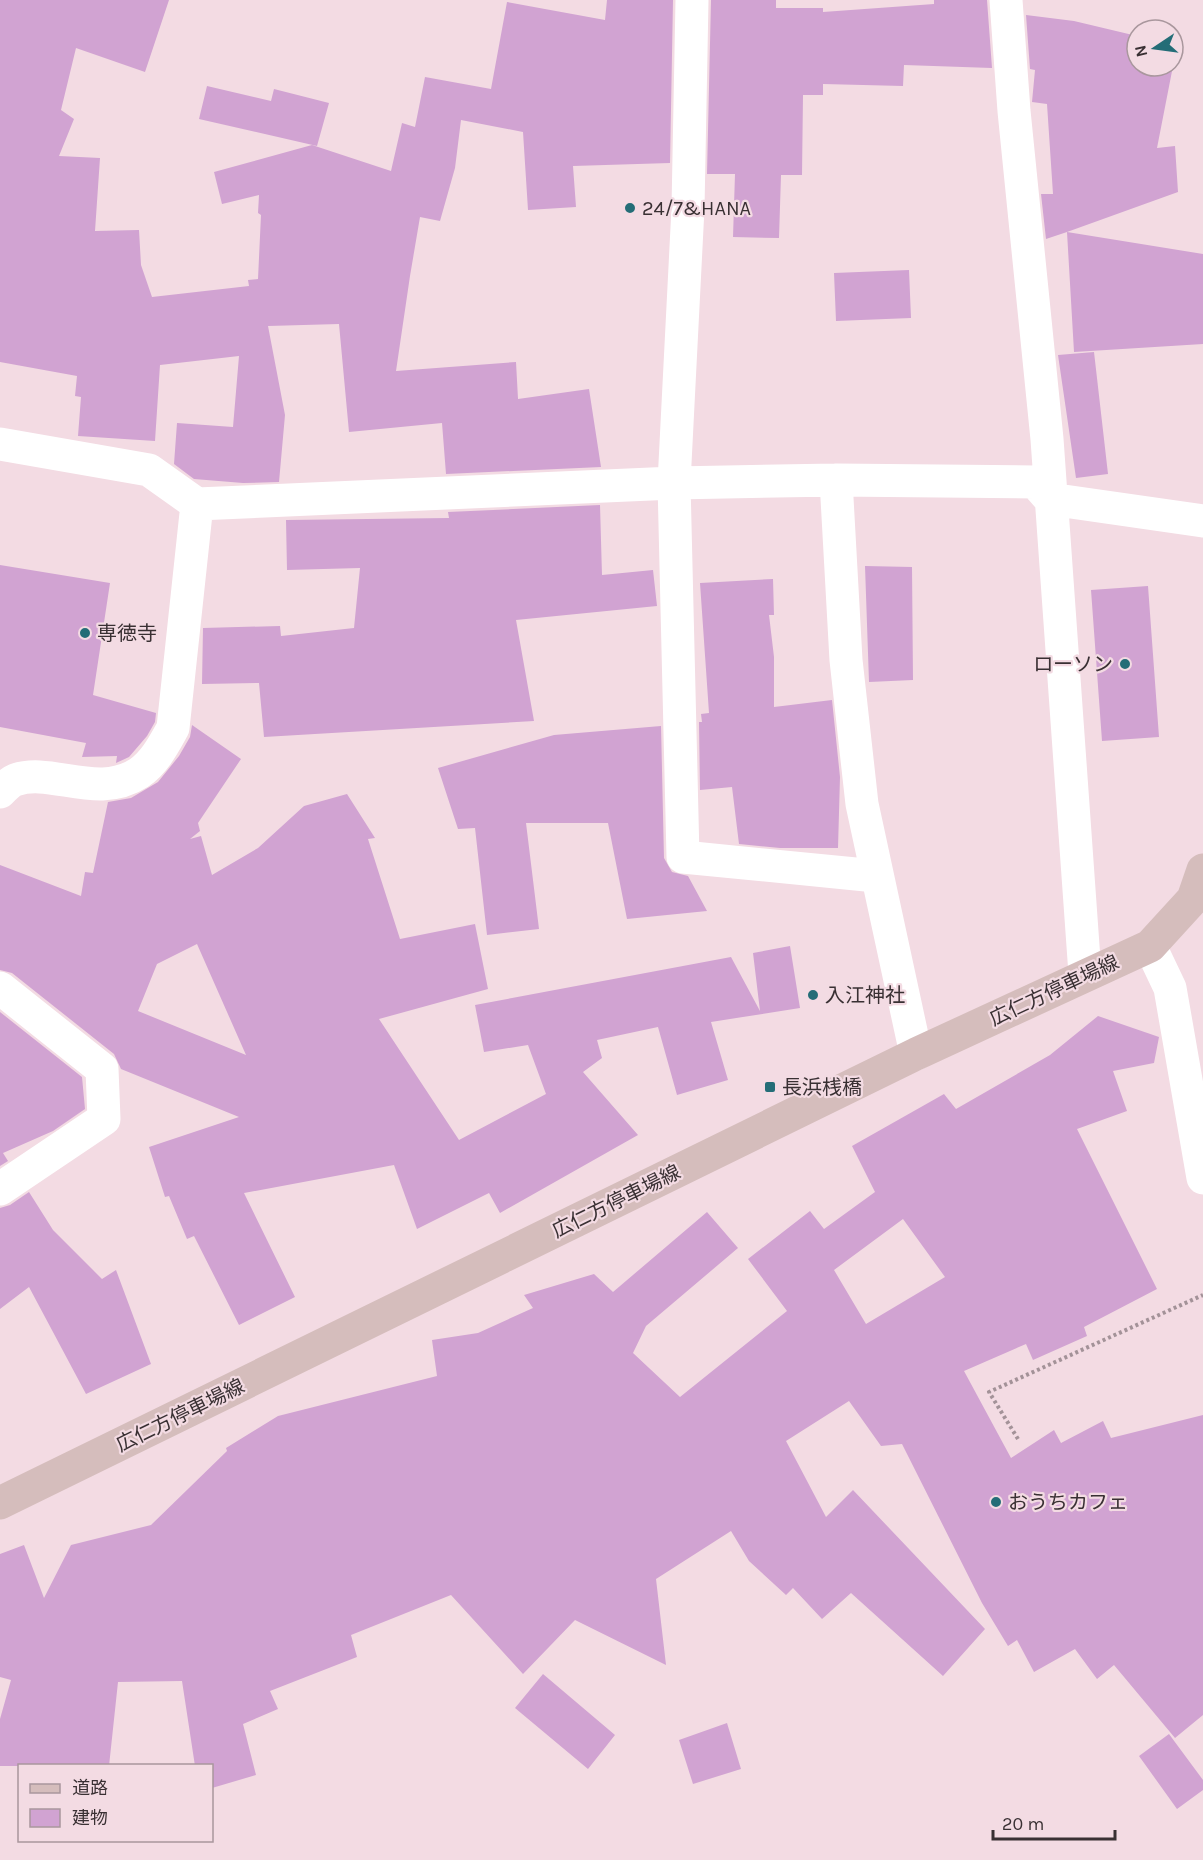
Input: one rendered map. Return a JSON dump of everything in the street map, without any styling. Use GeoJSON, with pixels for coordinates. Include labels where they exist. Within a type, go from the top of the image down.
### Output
{"type":"FeatureCollection","features":[{"type":"Feature","properties":{"kind":"main road","name":"広仁方停車場線"},"geometry":{"type":"LineString","coordinates":[[0,1503],[916,1054],[1085,974],[1150,946],[1200,890]]}},
{"type":"Feature","properties":{"kind":"street"},"geometry":{"type":"LineString","coordinates":[[692,0],[688,208],[674,483],[683,857],[876,876]]}},
{"type":"Feature","properties":{"kind":"street"},"geometry":{"type":"LineString","coordinates":[[1006,0],[1014,111],[1047,439],[1085,974]]}},
{"type":"Feature","properties":{"kind":"street"},"geometry":{"type":"LineString","coordinates":[[0,444],[149,470],[199,505],[674,483],[836,480],[1035,482],[1050,499],[1203,521]]}},
{"type":"Feature","properties":{"kind":"street"},"geometry":{"type":"LineString","coordinates":[[836,480],[846,660],[861,804],[916,1054]]}},
{"type":"Feature","properties":{"kind":"street"},"geometry":{"type":"LineString","coordinates":[[0,792],[15,781],[38,777],[80,784],[121,781],[140,772],[158,754],[173,728],[199,505]]}},
{"type":"Feature","properties":{"kind":"street"},"geometry":{"type":"LineString","coordinates":[[1150,946],[1170,988],[1199,1167],[1203,1178]]}},
{"type":"Feature","properties":{"kind":"street"},"geometry":{"type":"LineString","coordinates":[[0,988],[102,1069],[104,1119],[0,1189]]}},
{"type":"Feature","properties":{"kind":"path"},"geometry":{"type":"LineString","coordinates":[[1018,1439],[989,1392],[1203,1295]]}},
{"type":"Feature","properties":{"kind":"building"},"geometry":{"type":"Polygon","coordinates":[[[0,0],[169,0],[145,72],[76,48],[61,110],[74,119],[59,156],[100,158],[95,231],[139,230],[141,265],[152,297],[249,286],[248,280],[258,279],[261,215],[258,213],[259,195],[222,204],[214,172],[312,145],[391,171],[402,123],[415,127],[425,77],[491,89],[507,2],[605,20],[607,0],[673,0],[670,163],[573,166],[576,207],[528,210],[523,132],[461,120],[455,168],[440,221],[420,217],[410,276],[396,371],[516,362],[518,399],[589,389],[601,467],[446,474],[442,423],[349,432],[339,324],[268,326],[285,415],[279,482],[243,483],[194,479],[174,464],[177,423],[233,427],[239,356],[160,365],[155,441],[78,436],[81,397],[75,396],[77,376],[0,362],[0,0]]]}},
{"type":"Feature","properties":{"kind":"building"},"geometry":{"type":"Polygon","coordinates":[[[711,0],[776,0],[776,8],[823,8],[823,12],[934,4],[934,0],[987,0],[992,68],[904,65],[903,86],[823,84],[823,95],[803,95],[802,175],[781,175],[779,238],[733,237],[735,174],[707,174],[711,0]]]}},
{"type":"Feature","properties":{"kind":"building"},"geometry":{"type":"Polygon","coordinates":[[[1026,15],[1074,21],[1125,33],[1125,78],[1171,78],[1157,148],[1175,146],[1178,192],[1046,239],[1041,194],[1053,194],[1047,104],[1032,102],[1035,70],[1030,69],[1026,15]]]}},
{"type":"Feature","properties":{"kind":"building"},"geometry":{"type":"Polygon","coordinates":[[[207,86],[271,101],[274,89],[329,103],[317,146],[199,119],[207,86]]]}},
{"type":"Feature","properties":{"kind":"building"},"geometry":{"type":"Polygon","coordinates":[[[1067,232],[1203,254],[1203,344],[1074,352],[1067,232]]]}},
{"type":"Feature","properties":{"kind":"building"},"geometry":{"type":"Polygon","coordinates":[[[909,270],[911,318],[836,321],[834,273],[909,270]]]}},
{"type":"Feature","properties":{"kind":"building"},"geometry":{"type":"Polygon","coordinates":[[[1094,352],[1108,474],[1076,478],[1058,355],[1094,352]]]}},
{"type":"Feature","properties":{"kind":"building"},"geometry":{"type":"Polygon","coordinates":[[[600,505],[602,575],[653,570],[657,606],[516,620],[534,721],[264,737],[259,683],[202,684],[203,628],[280,626],[281,636],[354,628],[360,568],[287,570],[286,520],[449,518],[448,512],[600,505]]]}},
{"type":"Feature","properties":{"kind":"building"},"geometry":{"type":"Polygon","coordinates":[[[0,565],[110,583],[93,695],[156,713],[155,722],[147,736],[129,757],[116,763],[117,756],[82,757],[86,743],[0,727],[0,565]]]}},
{"type":"Feature","properties":{"kind":"building"},"geometry":{"type":"Polygon","coordinates":[[[865,566],[912,567],[913,680],[869,682],[865,566]]]}},
{"type":"Feature","properties":{"kind":"building"},"geometry":{"type":"Polygon","coordinates":[[[773,579],[774,615],[769,615],[774,657],[774,707],[832,700],[840,777],[838,848],[780,848],[739,844],[732,787],[700,790],[699,722],[702,722],[701,714],[709,713],[700,583],[773,579]]]}},
{"type":"Feature","properties":{"kind":"building","name":"ローソン"},"geometry":{"type":"Polygon","coordinates":[[[1148,586],[1159,737],[1102,741],[1091,590],[1148,586]]]}},
{"type":"Feature","properties":{"kind":"building"},"geometry":{"type":"Polygon","coordinates":[[[192,725],[241,759],[198,823],[200,831],[190,839],[201,836],[212,875],[258,848],[304,806],[347,794],[375,838],[368,839],[400,939],[475,924],[488,989],[379,1019],[459,1140],[546,1094],[528,1045],[484,1052],[475,1005],[731,957],[760,1011],[753,953],[790,946],[800,1008],[711,1022],[728,1080],[677,1095],[658,1027],[597,1040],[602,1058],[583,1072],[638,1135],[500,1213],[489,1193],[417,1229],[394,1165],[244,1193],[295,1297],[239,1325],[194,1236],[187,1239],[169,1196],[165,1197],[149,1147],[239,1117],[121,1069],[114,1054],[12,973],[0,970],[0,865],[81,896],[85,872],[93,873],[108,802],[131,798],[158,782],[179,756],[190,737],[192,725]],[[197,944],[157,964],[138,1011],[246,1055],[197,944]]]}},
{"type":"Feature","properties":{"kind":"building"},"geometry":{"type":"Polygon","coordinates":[[[661,726],[664,858],[672,872],[688,876],[707,911],[627,919],[608,823],[526,823],[539,929],[487,935],[475,828],[458,829],[438,768],[554,735],[661,726]]]}},
{"type":"Feature","properties":{"kind":"building"},"geometry":{"type":"Polygon","coordinates":[[[0,1012],[82,1077],[85,1109],[53,1131],[3,1153],[8,1161],[0,1166],[0,1012]]]}},
{"type":"Feature","properties":{"kind":"building"},"geometry":{"type":"Polygon","coordinates":[[[1098,1016],[1159,1037],[1154,1063],[1113,1071],[1127,1111],[1077,1129],[1157,1289],[1084,1327],[1087,1336],[1033,1360],[1026,1344],[964,1371],[1011,1458],[1054,1430],[1061,1443],[1103,1421],[1111,1438],[1203,1415],[1203,1715],[1175,1738],[1114,1665],[1097,1679],[1075,1649],[1034,1672],[1017,1640],[1008,1646],[982,1603],[902,1444],[881,1446],[849,1401],[786,1441],[826,1517],[853,1490],[985,1629],[943,1676],[851,1593],[822,1619],[793,1588],[786,1595],[749,1561],[731,1531],[656,1579],[666,1665],[575,1620],[523,1674],[451,1595],[351,1635],[357,1657],[270,1691],[278,1709],[243,1724],[256,1775],[213,1788],[213,1764],[195,1764],[182,1681],[118,1682],[109,1764],[0,1766],[0,1719],[11,1680],[0,1677],[0,1554],[24,1545],[44,1598],[71,1545],[151,1525],[227,1451],[226,1448],[278,1416],[437,1376],[432,1340],[478,1333],[533,1308],[524,1295],[594,1274],[613,1292],[707,1212],[738,1248],[646,1326],[633,1353],[680,1397],[787,1311],[748,1259],[810,1211],[824,1229],[875,1192],[852,1146],[944,1094],[956,1109],[1050,1055],[1098,1016]],[[903,1219],[834,1270],[866,1324],[945,1277],[903,1219]]]}},
{"type":"Feature","properties":{"kind":"building"},"geometry":{"type":"Polygon","coordinates":[[[29,1192],[53,1230],[102,1279],[116,1270],[151,1364],[86,1394],[29,1287],[0,1309],[0,1208],[10,1205],[29,1192]]]}},
{"type":"Feature","properties":{"kind":"building"},"geometry":{"type":"Polygon","coordinates":[[[543,1674],[615,1735],[588,1769],[515,1708],[543,1674]]]}},
{"type":"Feature","properties":{"kind":"building"},"geometry":{"type":"Polygon","coordinates":[[[727,1723],[741,1769],[693,1784],[679,1740],[727,1723]]]}},
{"type":"Feature","properties":{"kind":"building"},"geometry":{"type":"Polygon","coordinates":[[[1169,1734],[1203,1780],[1203,1790],[1177,1809],[1139,1756],[1169,1734]]]}},
{"type":"Feature","properties":{"kind":"place","name":"24/7&HANA"},"geometry":{"type":"Point","coordinates":[630,208]}},
{"type":"Feature","properties":{"kind":"place","name":"専徳寺"},"geometry":{"type":"Point","coordinates":[85,633]}},
{"type":"Feature","properties":{"kind":"place","name":"ローソン"},"geometry":{"type":"Point","coordinates":[1125,664]}},
{"type":"Feature","properties":{"kind":"place","name":"入江神社"},"geometry":{"type":"Point","coordinates":[813,995]}},
{"type":"Feature","properties":{"kind":"place","name":"長浜桟橋"},"geometry":{"type":"Point","coordinates":[770,1087]}},
{"type":"Feature","properties":{"kind":"place","name":"おうちカフェ"},"geometry":{"type":"Point","coordinates":[996,1502]}}]}
